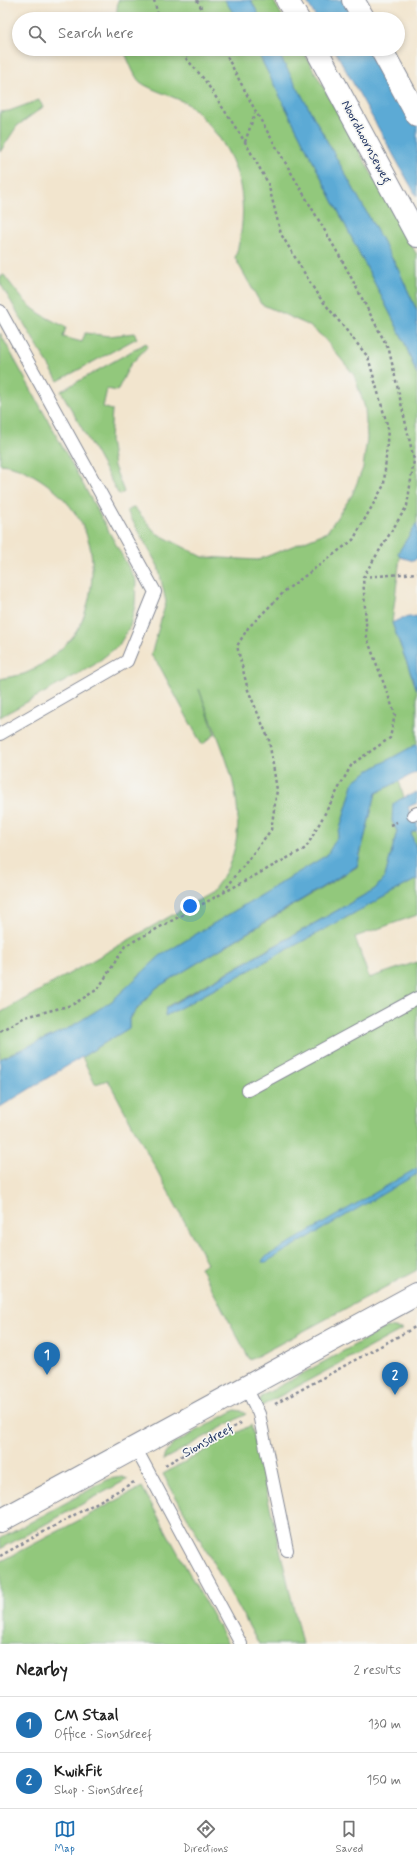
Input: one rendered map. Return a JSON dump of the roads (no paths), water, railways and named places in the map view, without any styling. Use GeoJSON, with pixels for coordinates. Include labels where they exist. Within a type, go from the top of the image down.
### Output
{"type":"FeatureCollection","features":[{"type":"Feature","properties":{"kind":"street"},"geometry":{"type":"LineString","coordinates":[[287,0],[294,12]]}},
{"type":"Feature","properties":{"kind":"street"},"geometry":{"type":"LineString","coordinates":[[353,0],[360,12]]}},
{"type":"Feature","properties":{"kind":"street","name":"Noordhoornseweg"},"geometry":{"type":"LineString","coordinates":[[320,56],[417,236]]}},
{"type":"Feature","properties":{"kind":"street"},"geometry":{"type":"LineString","coordinates":[[385,56],[417,115]]}},
{"type":"Feature","properties":{"kind":"street"},"geometry":{"type":"LineString","coordinates":[[0,1521],[417,1294]]}},
{"type":"Feature","properties":{"kind":"lane"},"geometry":{"type":"LineString","coordinates":[[0,311],[155,592],[127,661],[0,734]]}},
{"type":"Feature","properties":{"kind":"lane"},"geometry":{"type":"LineString","coordinates":[[248,1090],[417,998]]}},
{"type":"Feature","properties":{"kind":"lane"},"geometry":{"type":"LineString","coordinates":[[246,1387],[259,1414],[287,1550]]}},
{"type":"Feature","properties":{"kind":"lane"},"geometry":{"type":"LineString","coordinates":[[135,1447],[241,1644]]}},
{"type":"Feature","properties":{"kind":"water"},"geometry":{"type":"Polygon","coordinates":[[[225,0],[251,0],[257,12],[233,12],[225,0]]]}},
{"type":"Feature","properties":{"kind":"water"},"geometry":{"type":"Polygon","coordinates":[[[306,0],[348,0],[354,12],[313,12],[306,0]]]}},
{"type":"Feature","properties":{"kind":"water"},"geometry":{"type":"Polygon","coordinates":[[[260,56],[280,56],[399,271],[417,311],[417,375],[404,341],[260,56]]]}},
{"type":"Feature","properties":{"kind":"water"},"geometry":{"type":"Polygon","coordinates":[[[338,56],[379,56],[417,125],[417,197],[338,56]]]}},
{"type":"Feature","properties":{"kind":"water"},"geometry":{"type":"Polygon","coordinates":[[[417,523],[417,558],[414,561],[400,557],[398,553],[417,523]]]}},
{"type":"Feature","properties":{"kind":"water"},"geometry":{"type":"Polygon","coordinates":[[[417,616],[417,690],[392,623],[402,618],[417,616]]]}},
{"type":"Feature","properties":{"kind":"water"},"geometry":{"type":"Polygon","coordinates":[[[417,744],[417,772],[376,793],[357,866],[156,988],[129,1018],[129,1028],[0,1107],[0,1059],[69,1028],[112,1001],[160,956],[327,855],[338,836],[354,781],[368,771],[417,744]]]}},
{"type":"Feature","properties":{"kind":"water"},"geometry":{"type":"Polygon","coordinates":[[[417,792],[417,803],[408,807],[414,823],[417,822],[417,830],[411,833],[417,851],[417,879],[165,1016],[166,1008],[375,889],[385,877],[397,831],[392,821],[393,804],[417,792]]]}},
{"type":"Feature","properties":{"kind":"water"},"geometry":{"type":"Polygon","coordinates":[[[417,1168],[417,1174],[266,1262],[262,1262],[264,1258],[417,1168]]]}},
{"type":"Feature","properties":{"kind":"place","name":"CM Staal"},"geometry":{"type":"Point","coordinates":[47,1375]}},
{"type":"Feature","properties":{"kind":"place","name":"KwikFit"},"geometry":{"type":"Point","coordinates":[395,1395]}}]}
